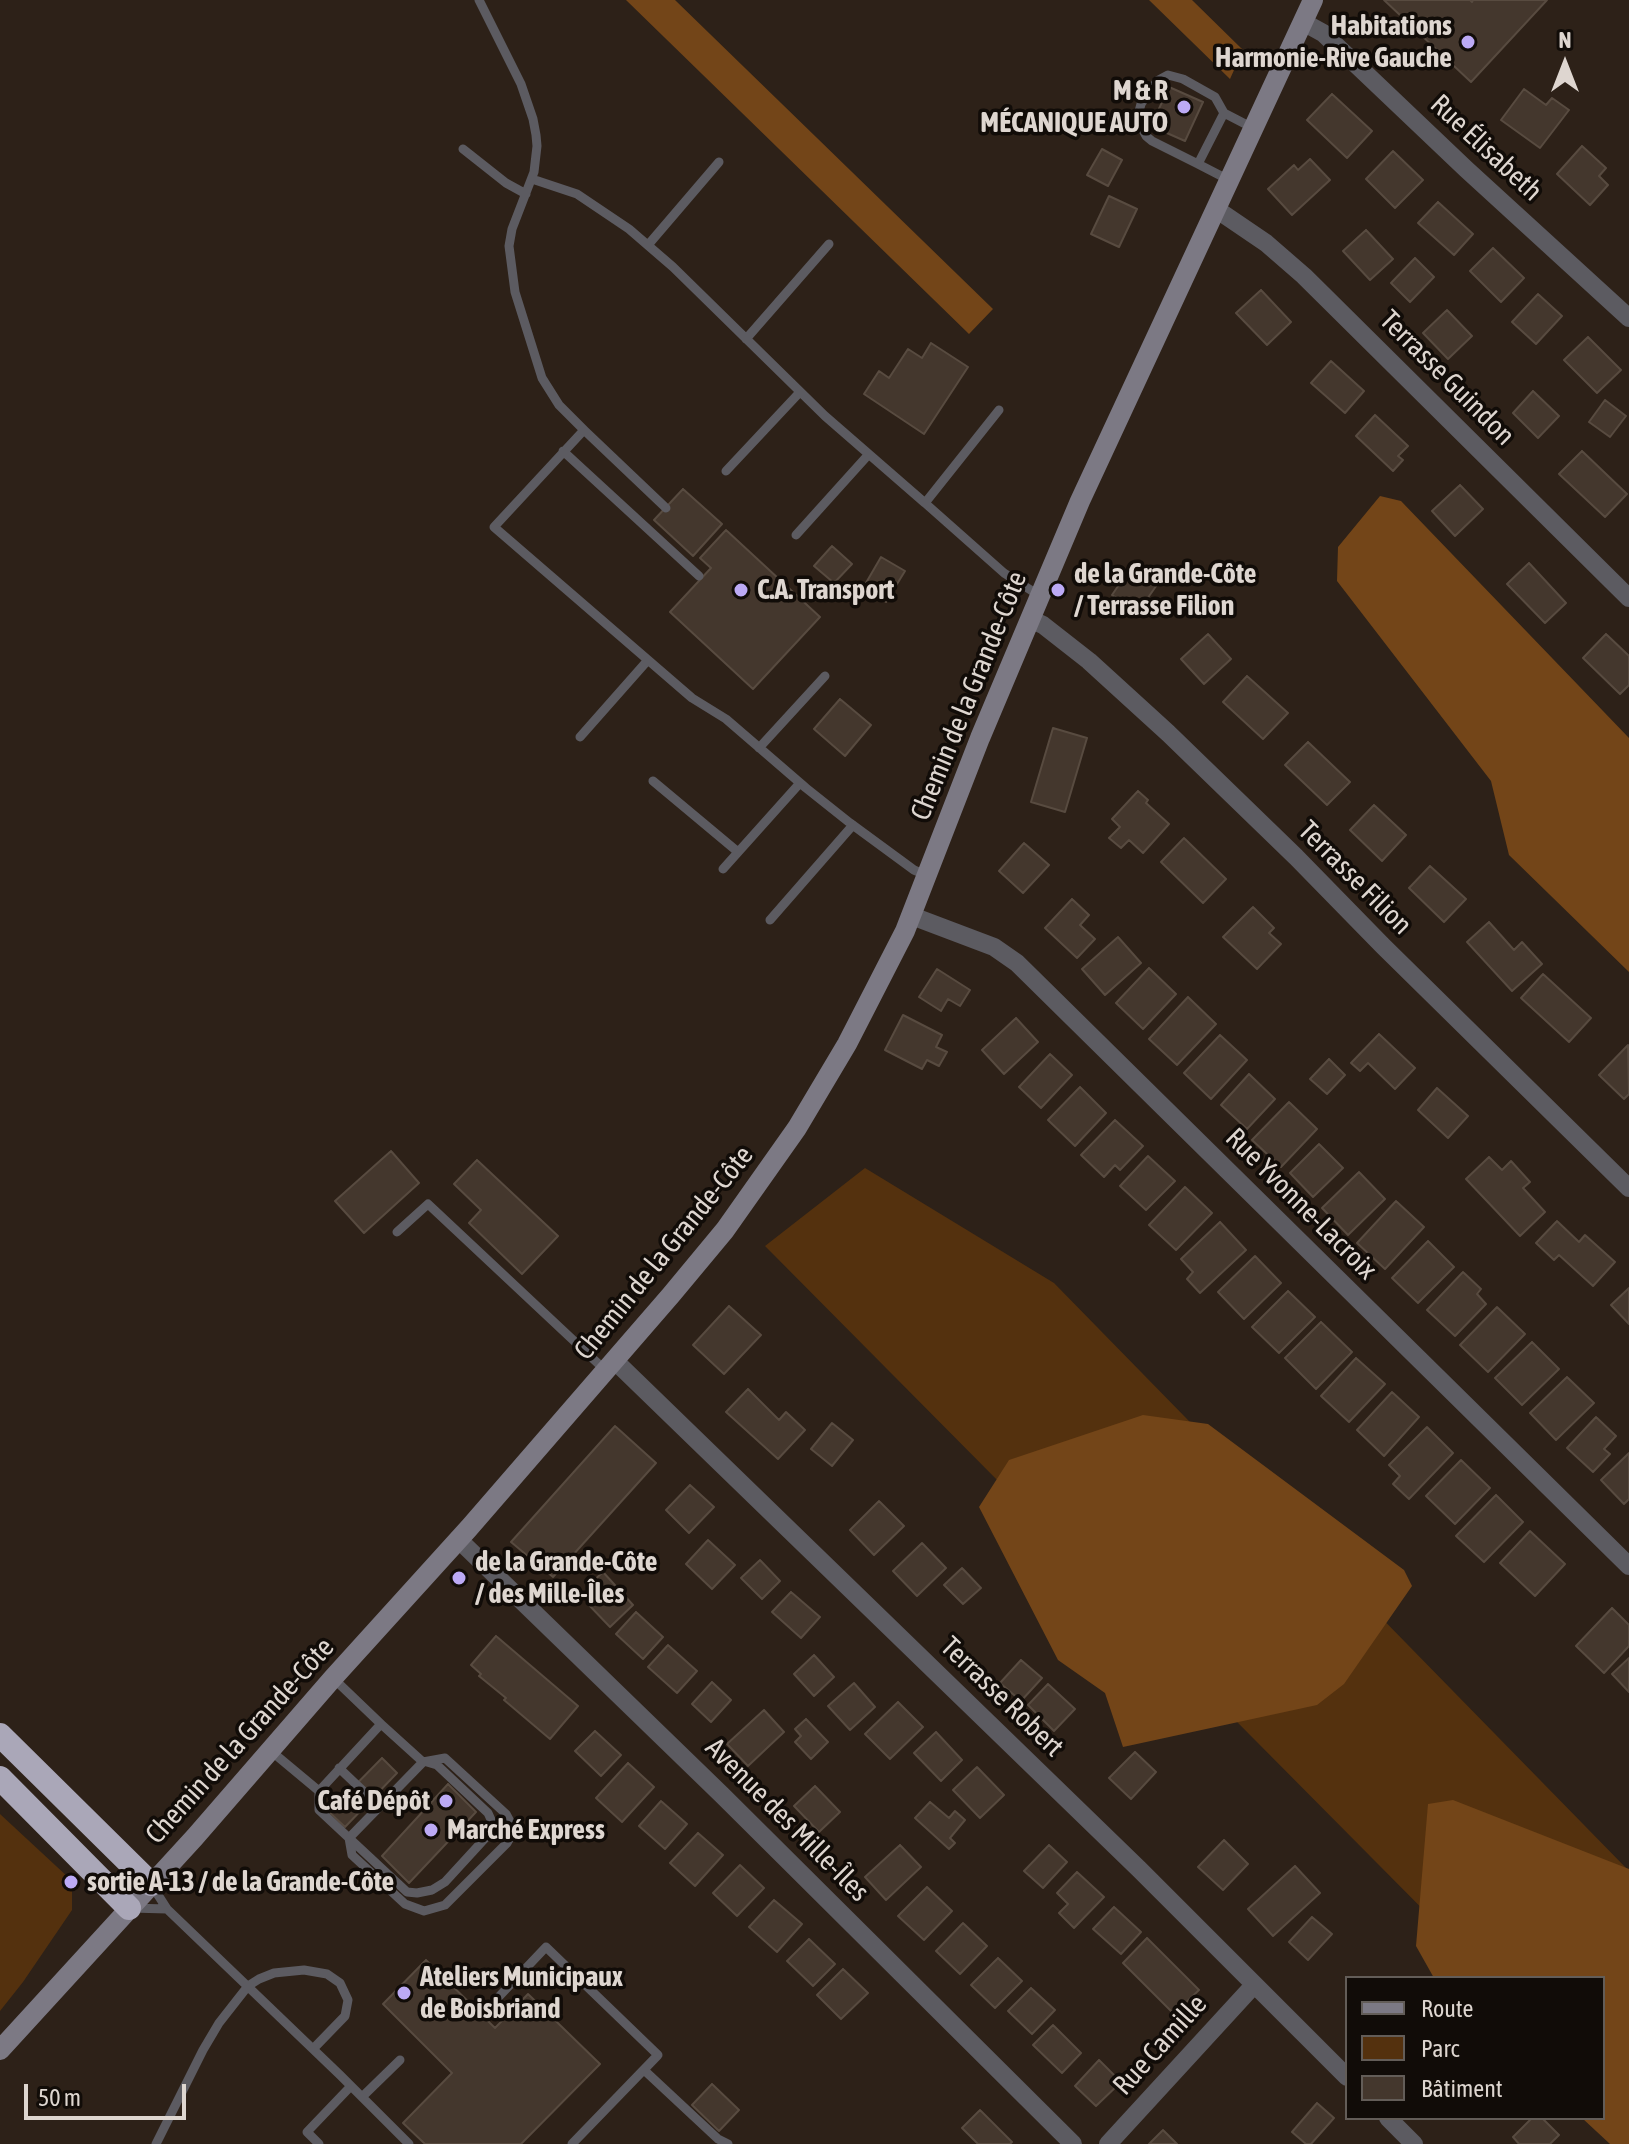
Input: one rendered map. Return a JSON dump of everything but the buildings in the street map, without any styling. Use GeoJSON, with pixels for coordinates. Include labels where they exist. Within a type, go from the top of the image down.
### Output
{"type":"FeatureCollection","features":[{"type":"Feature","properties":{"kind":"highway"},"geometry":{"type":"LineString","coordinates":[[0,1735],[151,1884]]}},
{"type":"Feature","properties":{"kind":"highway"},"geometry":{"type":"LineString","coordinates":[[0,1778],[129,1908]]}},
{"type":"Feature","properties":{"kind":"main road","name":"Chemin de la Grande-Côte"},"geometry":{"type":"LineString","coordinates":[[0,2050],[458,1539],[710,1249],[807,1113],[847,1044],[912,916],[980,738],[1080,501],[1313,0]]}},
{"type":"Feature","properties":{"kind":"street","name":"Rue Élisabeth"},"geometry":{"type":"LineString","coordinates":[[1303,22],[1323,33],[1629,318]]}},
{"type":"Feature","properties":{"kind":"street","name":"Terrasse Guindon"},"geometry":{"type":"LineString","coordinates":[[1216,209],[1266,243],[1296,269],[1629,598]]}},
{"type":"Feature","properties":{"kind":"street","name":"Terrasse Filion"},"geometry":{"type":"LineString","coordinates":[[1030,619],[1043,625],[1089,661],[1158,724],[1629,1188]]}},
{"type":"Feature","properties":{"kind":"street","name":"Rue Yvonne-Lacroix"},"geometry":{"type":"LineString","coordinates":[[912,916],[994,947],[1017,963],[1629,1566]]}},
{"type":"Feature","properties":{"kind":"street","name":"Terrasse Robert"},"geometry":{"type":"LineString","coordinates":[[610,1365],[1139,1869],[1345,2075]]}},
{"type":"Feature","properties":{"kind":"street","name":"Avenue des Mille-Îles"},"geometry":{"type":"LineString","coordinates":[[458,1539],[722,1795],[1073,2144]]}},
{"type":"Feature","properties":{"kind":"street","name":"Rue Camille"},"geometry":{"type":"LineString","coordinates":[[1108,2144],[1254,1985]]}},
{"type":"Feature","properties":{"kind":"street"},"geometry":{"type":"LineString","coordinates":[[1390,2120],[1414,2144]]}},
{"type":"Feature","properties":{"kind":"lane"},"geometry":{"type":"LineString","coordinates":[[479,0],[521,84],[533,119],[537,146],[532,179],[512,229],[509,246],[515,292],[542,378],[559,405],[666,508]]}},
{"type":"Feature","properties":{"kind":"lane"},"geometry":{"type":"LineString","coordinates":[[1229,180],[1146,136],[1137,119],[1141,104],[1157,81],[1168,75],[1183,79],[1215,97],[1224,113],[1253,128]]}},
{"type":"Feature","properties":{"kind":"lane"},"geometry":{"type":"LineString","coordinates":[[1198,164],[1224,113]]}},
{"type":"Feature","properties":{"kind":"lane"},"geometry":{"type":"LineString","coordinates":[[463,149],[506,183],[526,194]]}},
{"type":"Feature","properties":{"kind":"lane"},"geometry":{"type":"LineString","coordinates":[[648,245],[719,162]]}},
{"type":"Feature","properties":{"kind":"lane"},"geometry":{"type":"LineString","coordinates":[[532,179],[585,198],[629,229],[869,454],[1004,573],[1040,596]]}},
{"type":"Feature","properties":{"kind":"lane"},"geometry":{"type":"LineString","coordinates":[[746,339],[829,244]]}},
{"type":"Feature","properties":{"kind":"lane"},"geometry":{"type":"LineString","coordinates":[[726,471],[800,392]]}},
{"type":"Feature","properties":{"kind":"lane"},"geometry":{"type":"LineString","coordinates":[[925,503],[999,410]]}},
{"type":"Feature","properties":{"kind":"lane"},"geometry":{"type":"LineString","coordinates":[[584,430],[494,527],[692,698],[726,719],[853,825],[914,870],[928,876]]}},
{"type":"Feature","properties":{"kind":"lane"},"geometry":{"type":"LineString","coordinates":[[563,451],[699,576]]}},
{"type":"Feature","properties":{"kind":"lane"},"geometry":{"type":"LineString","coordinates":[[796,535],[869,454]]}},
{"type":"Feature","properties":{"kind":"lane"},"geometry":{"type":"LineString","coordinates":[[580,737],[648,660]]}},
{"type":"Feature","properties":{"kind":"lane"},"geometry":{"type":"LineString","coordinates":[[759,748],[825,676]]}},
{"type":"Feature","properties":{"kind":"lane"},"geometry":{"type":"LineString","coordinates":[[653,781],[738,852]]}},
{"type":"Feature","properties":{"kind":"lane"},"geometry":{"type":"LineString","coordinates":[[723,869],[800,783]]}},
{"type":"Feature","properties":{"kind":"lane"},"geometry":{"type":"LineString","coordinates":[[770,920],[853,825]]}},
{"type":"Feature","properties":{"kind":"lane"},"geometry":{"type":"LineString","coordinates":[[397,1232],[428,1204],[610,1365]]}},
{"type":"Feature","properties":{"kind":"lane"},"geometry":{"type":"LineString","coordinates":[[333,1678],[423,1762],[437,1765],[488,1813],[493,1824],[489,1834],[445,1882],[432,1890],[407,1892],[319,1810],[319,1791],[381,1724]]}},
{"type":"Feature","properties":{"kind":"lane"},"geometry":{"type":"LineString","coordinates":[[270,1750],[319,1791]]}},
{"type":"Feature","properties":{"kind":"lane"},"geometry":{"type":"LineString","coordinates":[[445,1758],[506,1814],[513,1827],[507,1843],[445,1905],[424,1911],[405,1904],[352,1855],[349,1838],[423,1762],[445,1758]]}},
{"type":"Feature","properties":{"kind":"lane"},"geometry":{"type":"LineString","coordinates":[[339,1768],[380,1807]]}},
{"type":"Feature","properties":{"kind":"lane"},"geometry":{"type":"LineString","coordinates":[[151,1884],[167,1909],[409,2144]]}},
{"type":"Feature","properties":{"kind":"lane"},"geometry":{"type":"LineString","coordinates":[[129,1908],[167,1909]]}},
{"type":"Feature","properties":{"kind":"lane"},"geometry":{"type":"LineString","coordinates":[[490,2006],[546,1947],[658,2055],[572,2144]]}},
{"type":"Feature","properties":{"kind":"lane"},"geometry":{"type":"LineString","coordinates":[[156,2144],[203,2050],[227,2011],[248,1986],[259,1979],[274,1973],[304,1970],[327,1974],[340,1983],[348,2000],[345,2016],[313,2049]]}},
{"type":"Feature","properties":{"kind":"lane"},"geometry":{"type":"LineString","coordinates":[[362,2097],[400,2060]]}},
{"type":"Feature","properties":{"kind":"lane"},"geometry":{"type":"LineString","coordinates":[[644,2070],[718,2139],[728,2144]]}},
{"type":"Feature","properties":{"kind":"lane"},"geometry":{"type":"LineString","coordinates":[[319,2144],[307,2132],[351,2086]]}},
{"type":"Feature","properties":{"kind":"green space"},"geometry":{"type":"Polygon","coordinates":[[[865,1168],[1054,1283],[1629,1871],[1603,1976],[1489,1976],[765,1246],[865,1168]]]}},
{"type":"Feature","properties":{"kind":"green space"},"geometry":{"type":"Polygon","coordinates":[[[0,1814],[69,1878],[72,1910],[0,2011],[0,1814]]]}},
{"type":"Feature","properties":{"kind":"shaded area"},"geometry":{"type":"Polygon","coordinates":[[[626,0],[675,0],[993,309],[969,334],[626,0]]]}},
{"type":"Feature","properties":{"kind":"shaded area"},"geometry":{"type":"Polygon","coordinates":[[[1149,0],[1192,0],[1243,50],[1230,79],[1149,0]]]}},
{"type":"Feature","properties":{"kind":"shaded area"},"geometry":{"type":"Polygon","coordinates":[[[1380,496],[1401,501],[1629,738],[1629,972],[1509,855],[1491,781],[1337,581],[1338,547],[1380,496]]]}},
{"type":"Feature","properties":{"kind":"shaded area"},"geometry":{"type":"Polygon","coordinates":[[[1143,1415],[1208,1424],[1404,1570],[1412,1586],[1344,1684],[1317,1705],[1123,1747],[1105,1693],[1058,1660],[979,1507],[1009,1460],[1143,1415]]]}},
{"type":"Feature","properties":{"kind":"shaded area"},"geometry":{"type":"Polygon","coordinates":[[[1453,1800],[1629,1869],[1629,2144],[1610,2144],[1584,2120],[1605,2120],[1605,1976],[1433,1976],[1416,1946],[1428,1804],[1453,1800]]]}},
{"type":"Feature","properties":{"kind":"place","name":"Habitations Harmonie-Rive Gauche"},"geometry":{"type":"Point","coordinates":[1468,42]}},
{"type":"Feature","properties":{"kind":"place","name":"M & R MÉCANIQUE AUTO"},"geometry":{"type":"Point","coordinates":[1184,107]}},
{"type":"Feature","properties":{"kind":"place","name":"C.A. Transport"},"geometry":{"type":"Point","coordinates":[741,590]}},
{"type":"Feature","properties":{"kind":"place","name":"de la Grande-Côte / Terrasse Filion"},"geometry":{"type":"Point","coordinates":[1058,590]}},
{"type":"Feature","properties":{"kind":"place","name":"de la Grande-Côte / des Mille-Îles"},"geometry":{"type":"Point","coordinates":[459,1578]}},
{"type":"Feature","properties":{"kind":"place","name":"Café Dépôt"},"geometry":{"type":"Point","coordinates":[446,1801]}},
{"type":"Feature","properties":{"kind":"place","name":"Marché Express"},"geometry":{"type":"Point","coordinates":[431,1830]}},
{"type":"Feature","properties":{"kind":"place","name":"sortie A-13 / de la Grande-Côte"},"geometry":{"type":"Point","coordinates":[71,1882]}},
{"type":"Feature","properties":{"kind":"place","name":"Ateliers Municipaux de Boisbriand"},"geometry":{"type":"Point","coordinates":[404,1993]}}]}
